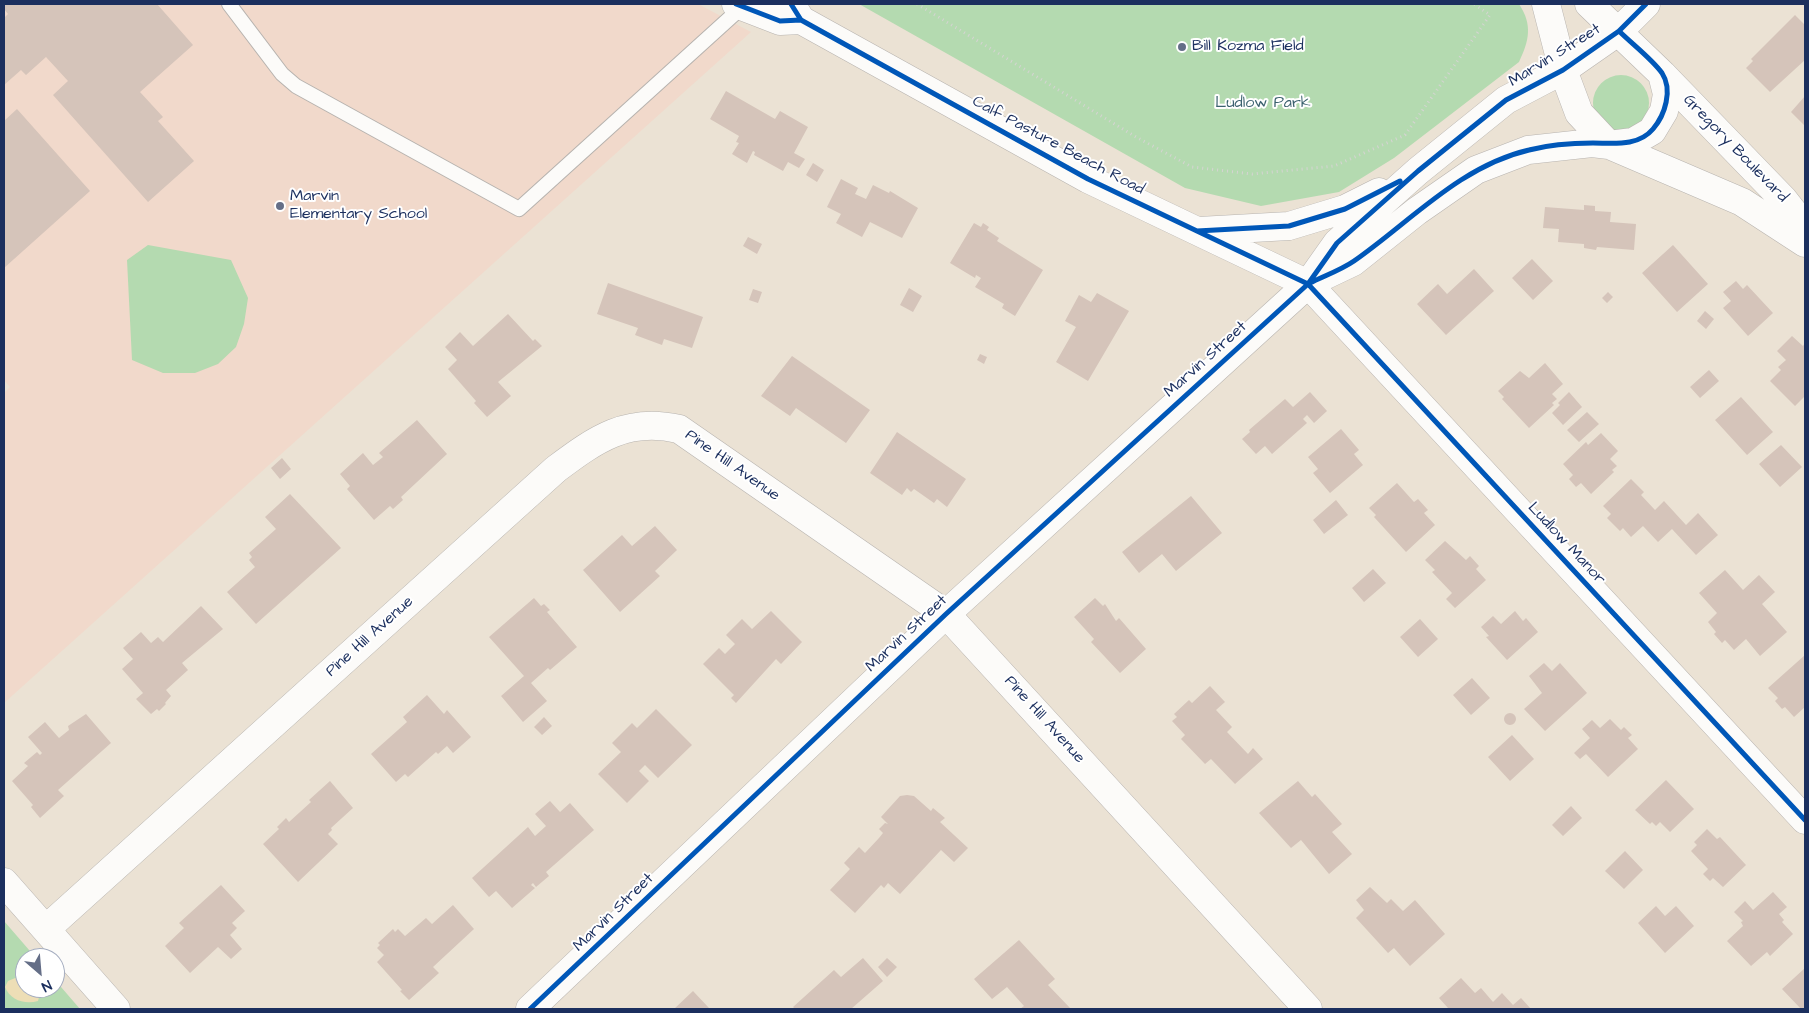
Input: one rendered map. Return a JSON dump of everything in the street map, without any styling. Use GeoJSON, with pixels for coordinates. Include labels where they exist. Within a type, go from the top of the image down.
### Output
{"type":"FeatureCollection","features":[{"type":"Feature","properties":{"kind":"street","name":"Gregory Boulevard"},"geometry":{"type":"LineString","coordinates":[[1546,4],[1563,70],[1579,113],[1609,145],[1742,202],[1805,243]]}},
{"type":"Feature","properties":{"kind":"street","name":"Gregory Boulevard"},"geometry":{"type":"LineString","coordinates":[[1589,4],[1662,74],[1783,199],[1805,227]]}},
{"type":"Feature","properties":{"kind":"street","name":"Marvin Street"},"geometry":{"type":"LineString","coordinates":[[530,1009],[946,614],[1308,284],[1337,243],[1418,171],[1506,100],[1563,70],[1618,31],[1646,4]]}},
{"type":"Feature","properties":{"kind":"street","name":"Calf Pasture Beach Road"},"geometry":{"type":"LineString","coordinates":[[739,6],[780,21],[796,12],[1088,179],[1308,284]]}},
{"type":"Feature","properties":{"kind":"street","name":"Gregory Boulevard"},"geometry":{"type":"LineString","coordinates":[[1609,145],[1634,142],[1652,130],[1664,111],[1668,94],[1662,74]]}},
{"type":"Feature","properties":{"kind":"street","name":"Marvin Street"},"geometry":{"type":"LineString","coordinates":[[1308,284],[1353,262],[1417,211],[1476,170],[1528,150],[1592,143],[1609,145]]}},
{"type":"Feature","properties":{"kind":"street"},"geometry":{"type":"LineString","coordinates":[[1194,231],[1290,226],[1345,209],[1418,171]]}},
{"type":"Feature","properties":{"kind":"street","name":"Ludlow Manor"},"geometry":{"type":"LineString","coordinates":[[1308,284],[1805,820]]}},
{"type":"Feature","properties":{"kind":"street","name":"Pine Hill Avenue"},"geometry":{"type":"LineString","coordinates":[[46,929],[556,469],[593,442],[622,430],[658,424],[680,430],[946,614],[1308,1009]]}},
{"type":"Feature","properties":{"kind":"street"},"geometry":{"type":"LineString","coordinates":[[4,882],[116,1009]]}},
{"type":"Feature","properties":{"kind":"lane"},"geometry":{"type":"LineString","coordinates":[[229,4],[282,74],[296,86],[519,209],[739,6]]}},
{"type":"Feature","properties":{"kind":"path"},"geometry":{"type":"LineString","coordinates":[[917,4],[1136,137],[1192,167],[1252,174],[1334,166],[1405,135],[1490,15],[1474,4]]}},
{"type":"Feature","properties":{"kind":"shaded area","name":"Marvin Elementary School"},"geometry":{"type":"Polygon","coordinates":[[[4,4],[698,4],[751,32],[4,703],[4,393],[10,387],[4,380],[4,4]]]}},
{"type":"Feature","properties":{"kind":"green space","name":"Ludlow Park"},"geometry":{"type":"Polygon","coordinates":[[[859,4],[1519,4],[1526,19],[1528,33],[1519,62],[1394,158],[1339,192],[1261,206],[1185,188],[859,4]]]}},
{"type":"Feature","properties":{"kind":"green space"},"geometry":{"type":"Polygon","coordinates":[[[1621,75],[1632,77],[1641,83],[1647,92],[1649,103],[1647,114],[1641,123],[1632,129],[1621,131],[1610,129],[1601,123],[1595,114],[1593,103],[1595,92],[1601,83],[1610,77],[1621,75]]]}},
{"type":"Feature","properties":{"kind":"green space"},"geometry":{"type":"Polygon","coordinates":[[[148,245],[231,260],[248,298],[244,324],[236,347],[218,364],[195,373],[163,373],[132,360],[127,260],[148,245]]]}},
{"type":"Feature","properties":{"kind":"green space"},"geometry":{"type":"Polygon","coordinates":[[[4,921],[27,948],[15,948],[15,998],[65,998],[65,992],[80,1009],[4,1009],[4,921]]]}},
{"type":"Feature","properties":{"kind":"sand"},"geometry":{"type":"Polygon","coordinates":[[[15,978],[15,998],[39,998],[38,1001],[23,1002],[14,998],[5,987],[8,981],[15,978]]]}},
{"type":"Feature","properties":{"kind":"building"},"geometry":{"type":"Polygon","coordinates":[[[4,4],[157,4],[193,45],[140,92],[163,117],[158,121],[194,161],[148,202],[53,95],[68,81],[46,57],[26,75],[21,70],[4,85],[4,18],[8,14],[4,9],[4,4]]]}},
{"type":"Feature","properties":{"kind":"building"},"geometry":{"type":"Polygon","coordinates":[[[1795,15],[1805,23],[1805,60],[1770,92],[1746,68],[1753,61],[1751,59],[1795,15]]]}},
{"type":"Feature","properties":{"kind":"building"},"geometry":{"type":"Polygon","coordinates":[[[726,91],[775,119],[780,111],[808,127],[794,153],[805,159],[799,168],[788,162],[783,171],[754,155],[755,152],[753,151],[747,163],[732,154],[739,143],[736,142],[739,136],[710,119],[726,91]]]}},
{"type":"Feature","properties":{"kind":"building"},"geometry":{"type":"Polygon","coordinates":[[[1805,96],[1805,126],[1791,112],[1805,96]]]}},
{"type":"Feature","properties":{"kind":"building"},"geometry":{"type":"Polygon","coordinates":[[[17,109],[90,191],[4,268],[4,121],[17,109]]]}},
{"type":"Feature","properties":{"kind":"building"},"geometry":{"type":"Polygon","coordinates":[[[813,163],[824,170],[817,182],[806,175],[813,163]]]}},
{"type":"Feature","properties":{"kind":"building"},"geometry":{"type":"Polygon","coordinates":[[[841,179],[858,188],[855,194],[866,199],[873,185],[889,193],[890,191],[918,208],[902,238],[870,222],[862,237],[836,223],[841,214],[827,207],[841,179]]]}},
{"type":"Feature","properties":{"kind":"building"},"geometry":{"type":"Polygon","coordinates":[[[1584,205],[1595,206],[1595,211],[1611,212],[1610,222],[1636,224],[1634,250],[1597,247],[1596,250],[1584,248],[1584,244],[1558,242],[1559,229],[1543,228],[1545,207],[1584,210],[1584,205]]]}},
{"type":"Feature","properties":{"kind":"building"},"geometry":{"type":"Polygon","coordinates":[[[974,223],[981,227],[983,223],[989,227],[987,230],[999,238],[997,241],[1043,270],[1015,316],[1002,308],[1004,304],[975,287],[981,278],[976,275],[975,278],[950,263],[974,223]]]}},
{"type":"Feature","properties":{"kind":"building"},"geometry":{"type":"Polygon","coordinates":[[[748,237],[762,244],[757,254],[743,246],[748,237]]]}},
{"type":"Feature","properties":{"kind":"building"},"geometry":{"type":"Polygon","coordinates":[[[1673,245],[1708,284],[1677,312],[1642,273],[1673,245]]]}},
{"type":"Feature","properties":{"kind":"building"},"geometry":{"type":"Polygon","coordinates":[[[1532,259],[1553,281],[1533,300],[1512,278],[1532,259]]]}},
{"type":"Feature","properties":{"kind":"building"},"geometry":{"type":"Polygon","coordinates":[[[1474,269],[1494,291],[1446,335],[1417,304],[1438,284],[1447,294],[1474,269]]]}},
{"type":"Feature","properties":{"kind":"building"},"geometry":{"type":"Polygon","coordinates":[[[1736,281],[1743,289],[1747,285],[1773,313],[1748,336],[1723,308],[1731,301],[1723,292],[1736,281]]]}},
{"type":"Feature","properties":{"kind":"building"},"geometry":{"type":"Polygon","coordinates":[[[608,283],[703,317],[692,348],[664,339],[662,345],[635,335],[638,328],[597,314],[608,283]]]}},
{"type":"Feature","properties":{"kind":"building"},"geometry":{"type":"Polygon","coordinates":[[[909,288],[922,296],[913,312],[900,305],[909,288]]]}},
{"type":"Feature","properties":{"kind":"building"},"geometry":{"type":"Polygon","coordinates":[[[753,289],[762,292],[758,303],[749,300],[753,289]]]}},
{"type":"Feature","properties":{"kind":"building"},"geometry":{"type":"Polygon","coordinates":[[[1608,292],[1613,297],[1607,303],[1602,298],[1608,292]]]}},
{"type":"Feature","properties":{"kind":"building"},"geometry":{"type":"Polygon","coordinates":[[[1097,293],[1129,311],[1088,381],[1056,362],[1076,327],[1065,321],[1079,295],[1091,302],[1097,293]]]}},
{"type":"Feature","properties":{"kind":"building"},"geometry":{"type":"Polygon","coordinates":[[[1705,311],[1714,319],[1706,329],[1697,321],[1705,311]]]}},
{"type":"Feature","properties":{"kind":"building"},"geometry":{"type":"Polygon","coordinates":[[[508,314],[533,341],[535,339],[542,346],[498,382],[511,396],[487,417],[474,403],[476,401],[448,369],[457,360],[445,347],[460,332],[473,346],[508,314]]]}},
{"type":"Feature","properties":{"kind":"building"},"geometry":{"type":"Polygon","coordinates":[[[1792,336],[1803,346],[1805,343],[1805,396],[1795,406],[1770,381],[1781,370],[1778,367],[1786,360],[1777,351],[1792,336]]]}},
{"type":"Feature","properties":{"kind":"building"},"geometry":{"type":"Polygon","coordinates":[[[980,354],[987,357],[984,364],[977,360],[980,354]]]}},
{"type":"Feature","properties":{"kind":"building"},"geometry":{"type":"Polygon","coordinates":[[[792,356],[870,410],[846,443],[796,408],[790,416],[761,396],[792,356]]]}},
{"type":"Feature","properties":{"kind":"building"},"geometry":{"type":"Polygon","coordinates":[[[1545,363],[1563,384],[1552,394],[1557,399],[1552,403],[1554,405],[1529,428],[1502,399],[1504,397],[1498,391],[1520,371],[1529,378],[1545,363]]]}},
{"type":"Feature","properties":{"kind":"building"},"geometry":{"type":"Polygon","coordinates":[[[1709,370],[1719,381],[1700,398],[1690,387],[1709,370]]]}},
{"type":"Feature","properties":{"kind":"building"},"geometry":{"type":"Polygon","coordinates":[[[1310,392],[1327,411],[1314,423],[1307,415],[1303,419],[1307,423],[1272,454],[1265,446],[1256,454],[1242,439],[1250,432],[1249,430],[1285,399],[1293,407],[1310,392]]]}},
{"type":"Feature","properties":{"kind":"building"},"geometry":{"type":"Polygon","coordinates":[[[1569,392],[1582,407],[1563,425],[1552,413],[1560,405],[1558,403],[1569,392]]]}},
{"type":"Feature","properties":{"kind":"building"},"geometry":{"type":"Polygon","coordinates":[[[1741,397],[1773,432],[1747,455],[1715,420],[1741,397]]]}},
{"type":"Feature","properties":{"kind":"building"},"geometry":{"type":"Polygon","coordinates":[[[1587,412],[1599,424],[1579,442],[1567,430],[1587,412]]]}},
{"type":"Feature","properties":{"kind":"building"},"geometry":{"type":"Polygon","coordinates":[[[417,420],[447,454],[401,497],[403,500],[393,509],[390,506],[374,520],[347,489],[350,486],[340,474],[363,453],[373,465],[383,457],[379,453],[417,420]]]}},
{"type":"Feature","properties":{"kind":"building"},"geometry":{"type":"Polygon","coordinates":[[[1341,429],[1359,450],[1354,454],[1363,465],[1330,493],[1313,473],[1318,469],[1308,457],[1341,429]]]}},
{"type":"Feature","properties":{"kind":"building"},"geometry":{"type":"Polygon","coordinates":[[[897,432],[966,479],[947,507],[937,499],[934,503],[914,489],[911,492],[907,488],[902,495],[870,473],[897,432]]]}},
{"type":"Feature","properties":{"kind":"building"},"geometry":{"type":"Polygon","coordinates":[[[1601,433],[1618,451],[1610,459],[1617,466],[1612,470],[1614,472],[1591,494],[1581,483],[1576,487],[1569,479],[1573,475],[1563,464],[1586,442],[1588,445],[1601,433]]]}},
{"type":"Feature","properties":{"kind":"building"},"geometry":{"type":"Polygon","coordinates":[[[1781,445],[1802,467],[1780,487],[1759,464],[1781,445]]]}},
{"type":"Feature","properties":{"kind":"building"},"geometry":{"type":"Polygon","coordinates":[[[282,458],[291,469],[280,479],[271,468],[282,458]]]}},
{"type":"Feature","properties":{"kind":"building"},"geometry":{"type":"Polygon","coordinates":[[[1631,479],[1644,492],[1641,495],[1655,510],[1664,501],[1686,525],[1698,513],[1718,535],[1696,555],[1672,529],[1658,542],[1643,526],[1631,537],[1623,528],[1620,531],[1607,518],[1611,514],[1603,506],[1631,479]]]}},
{"type":"Feature","properties":{"kind":"building"},"geometry":{"type":"Polygon","coordinates":[[[1397,483],[1414,502],[1418,499],[1428,510],[1424,513],[1435,525],[1406,552],[1374,517],[1376,515],[1369,508],[1397,483]]]}},
{"type":"Feature","properties":{"kind":"building"},"geometry":{"type":"Polygon","coordinates":[[[290,494],[341,548],[256,624],[227,592],[255,567],[249,560],[252,557],[249,553],[276,529],[265,517],[290,494]]]}},
{"type":"Feature","properties":{"kind":"building"},"geometry":{"type":"Polygon","coordinates":[[[1191,496],[1222,533],[1176,571],[1162,554],[1139,573],[1122,552],[1191,496]]]}},
{"type":"Feature","properties":{"kind":"building"},"geometry":{"type":"Polygon","coordinates":[[[1336,500],[1348,515],[1324,534],[1313,520],[1336,500]]]}},
{"type":"Feature","properties":{"kind":"building"},"geometry":{"type":"Polygon","coordinates":[[[655,526],[677,550],[655,571],[660,576],[620,612],[583,570],[622,535],[632,546],[655,526]]]}},
{"type":"Feature","properties":{"kind":"building"},"geometry":{"type":"Polygon","coordinates":[[[1445,541],[1466,560],[1470,556],[1479,566],[1476,569],[1486,580],[1455,608],[1446,599],[1452,593],[1432,572],[1435,570],[1425,560],[1445,541]]]}},
{"type":"Feature","properties":{"kind":"building"},"geometry":{"type":"Polygon","coordinates":[[[1373,569],[1386,583],[1364,602],[1352,588],[1373,569]]]}},
{"type":"Feature","properties":{"kind":"building"},"geometry":{"type":"Polygon","coordinates":[[[1725,570],[1743,590],[1759,575],[1775,592],[1762,604],[1787,632],[1760,656],[1746,639],[1734,650],[1725,640],[1722,643],[1714,634],[1716,632],[1708,622],[1717,613],[1699,593],[1725,570]]]}},
{"type":"Feature","properties":{"kind":"building"},"geometry":{"type":"Polygon","coordinates":[[[534,598],[541,606],[544,604],[550,610],[547,612],[577,647],[531,683],[547,701],[523,722],[501,696],[524,676],[489,637],[534,598]]]}},
{"type":"Feature","properties":{"kind":"building"},"geometry":{"type":"Polygon","coordinates":[[[1095,598],[1103,606],[1105,604],[1116,621],[1119,618],[1146,649],[1120,673],[1091,642],[1094,639],[1074,617],[1095,598]]]}},
{"type":"Feature","properties":{"kind":"building"},"geometry":{"type":"Polygon","coordinates":[[[201,606],[223,629],[182,663],[188,670],[166,690],[171,696],[166,704],[159,711],[157,709],[151,714],[136,699],[143,693],[122,669],[133,659],[123,648],[141,632],[151,643],[158,637],[163,642],[201,606]]]}},
{"type":"Feature","properties":{"kind":"building"},"geometry":{"type":"Polygon","coordinates":[[[771,611],[802,642],[781,664],[776,659],[736,703],[731,698],[734,695],[703,664],[719,648],[725,654],[735,644],[726,635],[742,619],[752,629],[771,611]]]}},
{"type":"Feature","properties":{"kind":"building"},"geometry":{"type":"Polygon","coordinates":[[[1515,611],[1523,621],[1526,618],[1538,632],[1507,660],[1486,637],[1489,636],[1481,627],[1493,616],[1501,624],[1515,611]]]}},
{"type":"Feature","properties":{"kind":"building"},"geometry":{"type":"Polygon","coordinates":[[[1420,619],[1438,639],[1418,657],[1400,637],[1420,619]]]}},
{"type":"Feature","properties":{"kind":"building"},"geometry":{"type":"Polygon","coordinates":[[[1805,655],[1805,707],[1794,717],[1785,707],[1782,709],[1775,701],[1778,698],[1768,688],[1805,655]]]}},
{"type":"Feature","properties":{"kind":"building"},"geometry":{"type":"Polygon","coordinates":[[[1544,663],[1552,671],[1560,663],[1587,693],[1545,731],[1524,709],[1542,693],[1529,676],[1544,663]]]}},
{"type":"Feature","properties":{"kind":"building"},"geometry":{"type":"Polygon","coordinates":[[[1472,678],[1490,698],[1471,715],[1453,695],[1472,678]]]}},
{"type":"Feature","properties":{"kind":"building"},"geometry":{"type":"Polygon","coordinates":[[[1210,686],[1225,702],[1216,710],[1232,727],[1227,732],[1248,754],[1253,748],[1263,759],[1235,784],[1211,759],[1205,764],[1181,739],[1185,735],[1172,721],[1177,717],[1174,714],[1189,700],[1192,703],[1210,686]]]}},
{"type":"Feature","properties":{"kind":"building"},"geometry":{"type":"Polygon","coordinates":[[[427,695],[444,714],[447,710],[471,737],[453,753],[447,746],[438,754],[436,752],[408,777],[405,774],[396,782],[371,754],[407,722],[403,717],[427,695]]]}},
{"type":"Feature","properties":{"kind":"building"},"geometry":{"type":"Polygon","coordinates":[[[656,709],[692,745],[658,778],[645,765],[639,771],[649,781],[627,803],[598,774],[621,752],[612,743],[632,723],[637,728],[656,709]]]}},
{"type":"Feature","properties":{"kind":"building"},"geometry":{"type":"Polygon","coordinates":[[[1508,713],[1512,713],[1516,719],[1512,725],[1508,725],[1504,721],[1504,717],[1508,713]]]}},
{"type":"Feature","properties":{"kind":"building"},"geometry":{"type":"Polygon","coordinates":[[[86,714],[111,743],[58,790],[64,796],[40,818],[31,807],[33,805],[12,781],[28,766],[24,763],[37,752],[40,755],[42,753],[28,737],[45,722],[59,738],[69,730],[68,726],[86,714]]]}},
{"type":"Feature","properties":{"kind":"building"},"geometry":{"type":"Polygon","coordinates":[[[544,717],[552,726],[542,735],[534,727],[544,717]]]}},
{"type":"Feature","properties":{"kind":"building"},"geometry":{"type":"Polygon","coordinates":[[[1610,719],[1621,730],[1624,727],[1632,735],[1628,738],[1638,749],[1608,777],[1586,754],[1580,759],[1574,753],[1590,738],[1582,729],[1592,720],[1600,728],[1610,719]]]}},
{"type":"Feature","properties":{"kind":"building"},"geometry":{"type":"Polygon","coordinates":[[[1512,735],[1534,759],[1510,781],[1488,757],[1512,735]]]}},
{"type":"Feature","properties":{"kind":"building"},"geometry":{"type":"Polygon","coordinates":[[[1666,780],[1694,809],[1670,832],[1660,822],[1656,826],[1652,822],[1650,824],[1635,810],[1666,780]]]}},
{"type":"Feature","properties":{"kind":"building"},"geometry":{"type":"Polygon","coordinates":[[[330,781],[353,808],[331,828],[332,830],[328,834],[338,844],[298,882],[263,844],[279,829],[277,827],[286,818],[289,822],[330,781]]]}},
{"type":"Feature","properties":{"kind":"building"},"geometry":{"type":"Polygon","coordinates":[[[1298,781],[1312,797],[1315,794],[1342,824],[1332,832],[1352,854],[1329,874],[1301,840],[1291,848],[1259,813],[1298,781]]]}},
{"type":"Feature","properties":{"kind":"building"},"geometry":{"type":"Polygon","coordinates":[[[900,796],[914,796],[931,811],[933,808],[945,818],[940,822],[968,848],[954,862],[941,850],[900,894],[888,883],[884,888],[881,885],[855,913],[830,890],[850,869],[844,863],[859,847],[865,853],[883,833],[879,829],[885,823],[888,824],[881,817],[900,796]]]}},
{"type":"Feature","properties":{"kind":"building"},"geometry":{"type":"Polygon","coordinates":[[[550,801],[560,812],[570,803],[594,830],[546,872],[549,876],[536,887],[533,883],[531,885],[535,888],[512,908],[496,891],[489,897],[472,878],[528,827],[535,836],[546,826],[535,814],[550,801]]]}},
{"type":"Feature","properties":{"kind":"building"},"geometry":{"type":"Polygon","coordinates":[[[1571,806],[1582,818],[1563,836],[1552,825],[1571,806]]]}},
{"type":"Feature","properties":{"kind":"building"},"geometry":{"type":"Polygon","coordinates":[[[1707,829],[1717,839],[1720,837],[1746,865],[1723,887],[1713,878],[1710,881],[1703,874],[1708,869],[1691,851],[1697,845],[1694,842],[1707,829]]]}},
{"type":"Feature","properties":{"kind":"building"},"geometry":{"type":"Polygon","coordinates":[[[1625,851],[1643,870],[1624,889],[1605,871],[1625,851]]]}},
{"type":"Feature","properties":{"kind":"building"},"geometry":{"type":"Polygon","coordinates":[[[221,885],[245,911],[232,923],[237,928],[230,935],[242,949],[231,959],[218,947],[190,973],[165,946],[184,928],[179,923],[221,885]]]}},
{"type":"Feature","properties":{"kind":"building"},"geometry":{"type":"Polygon","coordinates":[[[1370,887],[1387,903],[1391,899],[1403,911],[1415,900],[1445,934],[1410,966],[1394,948],[1388,953],[1356,918],[1364,910],[1356,900],[1370,887]]]}},
{"type":"Feature","properties":{"kind":"building"},"geometry":{"type":"Polygon","coordinates":[[[1773,892],[1787,907],[1779,914],[1784,920],[1782,922],[1793,934],[1770,956],[1767,952],[1751,966],[1727,941],[1743,926],[1741,922],[1743,921],[1734,912],[1745,901],[1753,910],[1773,892]]]}},
{"type":"Feature","properties":{"kind":"building"},"geometry":{"type":"Polygon","coordinates":[[[453,905],[474,929],[433,967],[439,973],[409,1000],[377,962],[384,955],[377,948],[380,945],[378,943],[393,929],[395,932],[398,929],[405,936],[426,918],[432,924],[453,905]]]}},
{"type":"Feature","properties":{"kind":"building"},"geometry":{"type":"Polygon","coordinates":[[[1656,906],[1665,916],[1676,906],[1694,926],[1665,953],[1638,923],[1656,906]]]}},
{"type":"Feature","properties":{"kind":"building"},"geometry":{"type":"Polygon","coordinates":[[[1019,940],[1055,979],[1048,985],[1071,1009],[1020,1009],[1024,1006],[1007,987],[992,999],[974,979],[1019,940]]]}},
{"type":"Feature","properties":{"kind":"building"},"geometry":{"type":"Polygon","coordinates":[[[863,958],[883,981],[851,1009],[795,1009],[793,1007],[834,970],[841,977],[863,958]]]}},
{"type":"Feature","properties":{"kind":"building"},"geometry":{"type":"Polygon","coordinates":[[[887,958],[897,967],[887,977],[878,967],[887,958]]]}},
{"type":"Feature","properties":{"kind":"building"},"geometry":{"type":"Polygon","coordinates":[[[1805,968],[1805,1009],[1801,1009],[1782,989],[1805,968]]]}},
{"type":"Feature","properties":{"kind":"building"},"geometry":{"type":"Polygon","coordinates":[[[1461,978],[1475,993],[1481,988],[1493,1002],[1502,993],[1513,1005],[1521,998],[1531,1009],[1446,1009],[1448,1008],[1439,998],[1461,978]]]}},
{"type":"Feature","properties":{"kind":"building"},"geometry":{"type":"Polygon","coordinates":[[[693,991],[709,1008],[674,1009],[693,991]]]}},
{"type":"Feature","properties":{"kind":"cycle path"},"geometry":{"type":"LineString","coordinates":[[736,4],[780,21],[801,20]]}},
{"type":"Feature","properties":{"kind":"cycle path"},"geometry":{"type":"LineString","coordinates":[[791,4],[801,20],[1088,179],[1308,284],[1805,820]]}},
{"type":"Feature","properties":{"kind":"cycle path"},"geometry":{"type":"LineString","coordinates":[[530,1009],[946,614],[1308,284],[1337,243],[1418,171],[1506,100],[1563,70],[1619,31],[1646,4]]}},
{"type":"Feature","properties":{"kind":"cycle path"},"geometry":{"type":"LineString","coordinates":[[1310,283],[1354,261],[1458,182],[1504,158],[1544,147],[1577,143],[1625,143],[1647,135],[1653,129],[1664,110],[1667,87],[1662,73],[1653,62],[1619,31]]}},
{"type":"Feature","properties":{"kind":"cycle path"},"geometry":{"type":"LineString","coordinates":[[1197,231],[1289,226],[1345,209],[1400,181]]}},
{"type":"Feature","properties":{"kind":"place","name":"Bill Kozma Field"},"geometry":{"type":"Point","coordinates":[1182,47]}},
{"type":"Feature","properties":{"kind":"place","name":"Marvin Elementary School"},"geometry":{"type":"Point","coordinates":[280,206]}}]}
